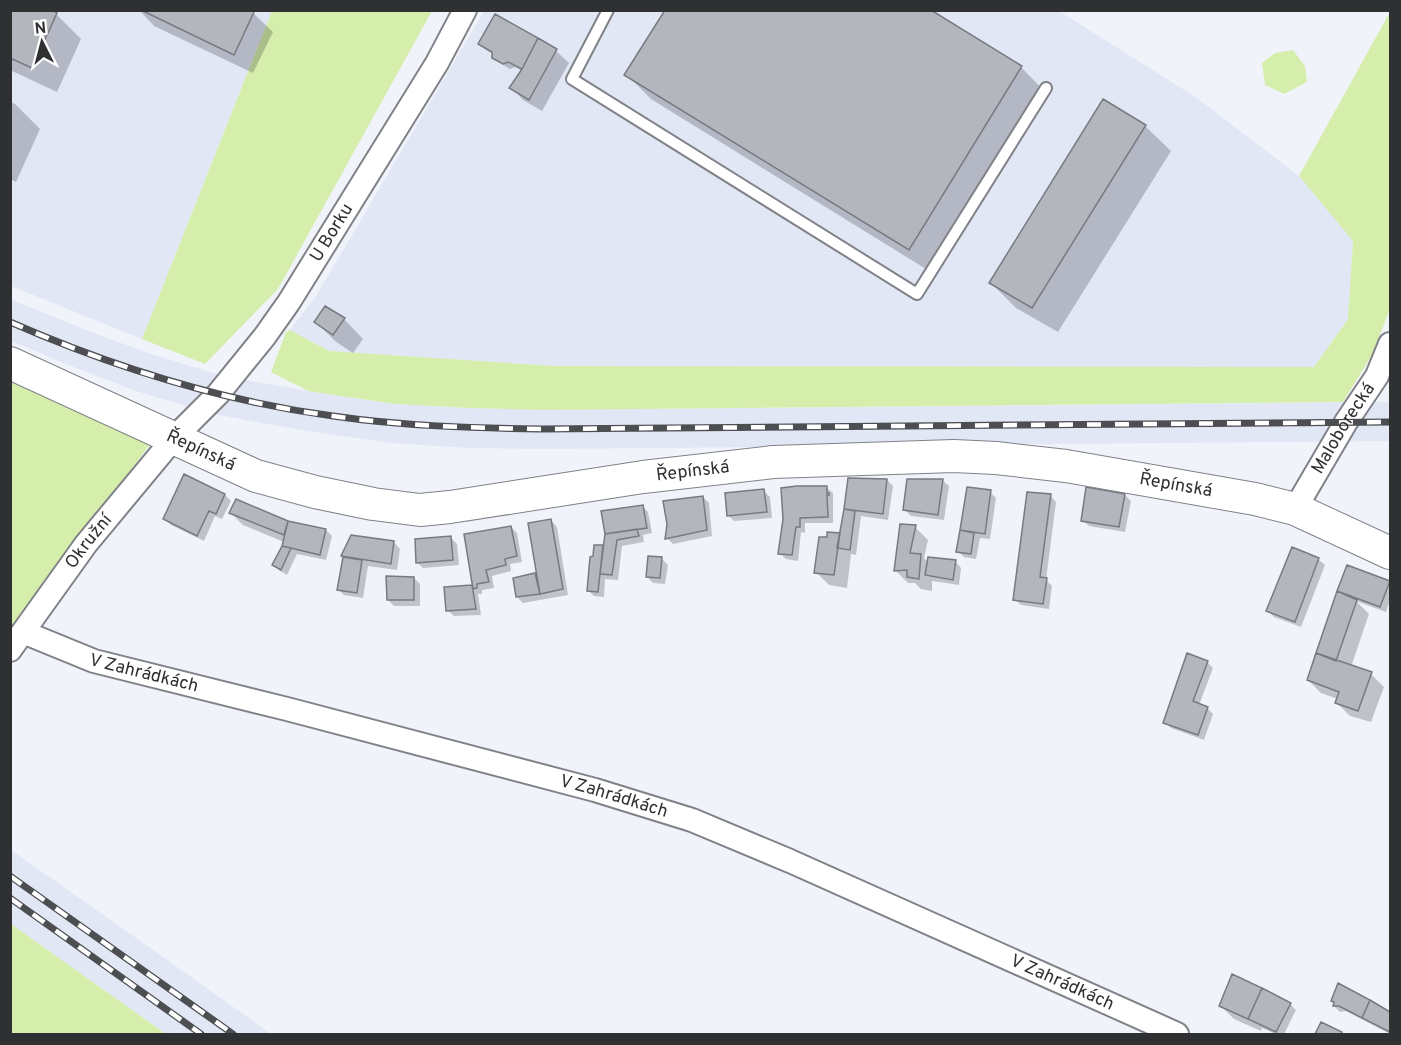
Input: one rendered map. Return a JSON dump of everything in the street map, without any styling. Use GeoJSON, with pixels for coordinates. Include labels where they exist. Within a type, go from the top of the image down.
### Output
{"type":"FeatureCollection","features":[{"type":"Feature","properties":{"kind":"street","name":"U Borku"},"geometry":{"type":"LineString","coordinates":[[174,438],[218,394],[283,310],[437,63],[465,10]]}},
{"type":"Feature","properties":{"kind":"street","name":"Maloborecká"},"geometry":{"type":"LineString","coordinates":[[1294,509],[1346,422],[1377,376],[1390,344]]}},
{"type":"Feature","properties":{"kind":"street","name":"Řepínská"},"geometry":{"type":"LineString","coordinates":[[10,363],[256,476],[326,495],[374,504],[420,510],[482,503],[644,477],[772,462],[954,456],[996,458],[1066,465],[1254,499],[1294,509],[1390,553]]}},
{"type":"Feature","properties":{"kind":"street","name":"Okružní"},"geometry":{"type":"LineString","coordinates":[[17,641],[86,544],[174,438]]}},
{"type":"Feature","properties":{"kind":"street","name":"V Zahrádkách"},"geometry":{"type":"LineString","coordinates":[[17,641],[595,790],[692,820],[790,861],[1177,1035]]}},
{"type":"Feature","properties":{"kind":"lane"},"geometry":{"type":"LineString","coordinates":[[608,10],[572,79],[917,294],[1046,88]]}},
{"type":"Feature","properties":{"kind":"shaded area"},"geometry":{"type":"Polygon","coordinates":[[[10,11],[272,11],[142,339],[11,286],[10,11]]]}},
{"type":"Feature","properties":{"kind":"shaded area"},"geometry":{"type":"Polygon","coordinates":[[[484,11],[1059,11],[1197,98],[1299,176],[1353,240],[1348,319],[1314,367],[555,366],[329,351],[290,330],[316,296],[484,11]]]}},
{"type":"Feature","properties":{"kind":"shaded area"},"geometry":{"type":"Polygon","coordinates":[[[10,299],[148,353],[223,376],[395,404],[542,410],[1390,402],[1390,441],[542,449],[468,448],[391,443],[213,414],[136,391],[11,341],[10,299]]]}},
{"type":"Feature","properties":{"kind":"shaded area"},"geometry":{"type":"Polygon","coordinates":[[[11,850],[271,1034],[166,1034],[11,924],[11,850]]]}},
{"type":"Feature","properties":{"kind":"green space"},"geometry":{"type":"Polygon","coordinates":[[[272,11],[432,11],[278,289],[205,364],[142,339],[272,11]]]}},
{"type":"Feature","properties":{"kind":"green space"},"geometry":{"type":"Polygon","coordinates":[[[1390,12],[1390,309],[1372,355],[1343,402],[542,410],[469,408],[395,404],[308,391],[271,372],[286,332],[290,330],[329,351],[555,366],[1314,367],[1348,319],[1353,241],[1299,176],[1390,12]]]}},
{"type":"Feature","properties":{"kind":"green space"},"geometry":{"type":"Polygon","coordinates":[[[1293,50],[1305,66],[1307,82],[1284,94],[1265,85],[1262,63],[1275,53],[1293,50]]]}},
{"type":"Feature","properties":{"kind":"green space"},"geometry":{"type":"Polygon","coordinates":[[[10,378],[151,443],[11,630],[10,630],[10,378]]]}},
{"type":"Feature","properties":{"kind":"green space"},"geometry":{"type":"Polygon","coordinates":[[[11,924],[166,1034],[11,1034],[11,924]]]}},
{"type":"Feature","properties":{"kind":"building"},"geometry":{"type":"Polygon","coordinates":[[[10,10],[52,10],[57,13],[32,68],[10,58],[10,10]]]}},
{"type":"Feature","properties":{"kind":"building"},"geometry":{"type":"Polygon","coordinates":[[[141,10],[251,10],[254,12],[234,55],[141,10]]]}},
{"type":"Feature","properties":{"kind":"building"},"geometry":{"type":"Polygon","coordinates":[[[665,10],[931,10],[1022,66],[909,250],[624,75],[665,10]]]}},
{"type":"Feature","properties":{"kind":"building"},"geometry":{"type":"Polygon","coordinates":[[[495,14],[538,38],[522,69],[508,62],[503,64],[492,58],[492,52],[478,44],[495,14]]]}},
{"type":"Feature","properties":{"kind":"building"},"geometry":{"type":"Polygon","coordinates":[[[538,38],[557,49],[529,100],[509,88],[538,38]]]}},
{"type":"Feature","properties":{"kind":"building"},"geometry":{"type":"Polygon","coordinates":[[[1103,99],[1146,125],[1032,308],[989,283],[1103,99]]]}},
{"type":"Feature","properties":{"kind":"building"},"geometry":{"type":"Polygon","coordinates":[[[325,306],[345,318],[333,335],[314,322],[325,306]]]}},
{"type":"Feature","properties":{"kind":"building"},"geometry":{"type":"Polygon","coordinates":[[[184,474],[225,494],[216,514],[209,511],[197,536],[163,519],[184,474]]]}},
{"type":"Feature","properties":{"kind":"building"},"geometry":{"type":"Polygon","coordinates":[[[848,478],[887,479],[883,514],[844,509],[848,478]]]}},
{"type":"Feature","properties":{"kind":"building"},"geometry":{"type":"Polygon","coordinates":[[[907,479],[943,479],[938,515],[903,510],[907,479]]]}},
{"type":"Feature","properties":{"kind":"building"},"geometry":{"type":"Polygon","coordinates":[[[827,486],[828,517],[800,518],[800,527],[796,527],[792,555],[778,554],[783,519],[781,488],[827,486]]]}},
{"type":"Feature","properties":{"kind":"building"},"geometry":{"type":"Polygon","coordinates":[[[967,487],[991,490],[985,534],[960,530],[967,487]]]}},
{"type":"Feature","properties":{"kind":"building"},"geometry":{"type":"Polygon","coordinates":[[[1086,487],[1125,494],[1119,527],[1081,521],[1086,487]]]}},
{"type":"Feature","properties":{"kind":"building"},"geometry":{"type":"Polygon","coordinates":[[[764,489],[767,512],[727,516],[725,493],[764,489]]]}},
{"type":"Feature","properties":{"kind":"building"},"geometry":{"type":"Polygon","coordinates":[[[1027,492],[1051,494],[1040,577],[1047,578],[1043,604],[1013,600],[1027,492]]]}},
{"type":"Feature","properties":{"kind":"building"},"geometry":{"type":"Polygon","coordinates":[[[703,496],[707,530],[665,539],[667,524],[663,501],[703,496]]]}},
{"type":"Feature","properties":{"kind":"building"},"geometry":{"type":"Polygon","coordinates":[[[236,499],[288,521],[284,535],[229,513],[236,499]]]}},
{"type":"Feature","properties":{"kind":"building"},"geometry":{"type":"Polygon","coordinates":[[[643,505],[647,528],[605,534],[601,511],[643,505]]]}},
{"type":"Feature","properties":{"kind":"building"},"geometry":{"type":"Polygon","coordinates":[[[844,509],[855,511],[850,550],[837,548],[844,509]]]}},
{"type":"Feature","properties":{"kind":"building"},"geometry":{"type":"Polygon","coordinates":[[[551,519],[563,589],[540,594],[528,523],[551,519]]]}},
{"type":"Feature","properties":{"kind":"building"},"geometry":{"type":"Polygon","coordinates":[[[288,521],[326,529],[320,555],[282,546],[288,521]]]}},
{"type":"Feature","properties":{"kind":"building"},"geometry":{"type":"Polygon","coordinates":[[[900,524],[916,525],[910,553],[921,554],[919,579],[907,577],[907,570],[894,571],[900,524]]]}},
{"type":"Feature","properties":{"kind":"building"},"geometry":{"type":"Polygon","coordinates":[[[511,526],[517,556],[505,559],[506,565],[486,570],[489,582],[477,584],[477,588],[473,589],[464,534],[511,526]]]}},
{"type":"Feature","properties":{"kind":"building"},"geometry":{"type":"Polygon","coordinates":[[[637,529],[639,536],[617,540],[612,575],[600,574],[605,534],[637,529]]]}},
{"type":"Feature","properties":{"kind":"building"},"geometry":{"type":"Polygon","coordinates":[[[960,530],[974,533],[971,554],[956,552],[960,530]]]}},
{"type":"Feature","properties":{"kind":"building"},"geometry":{"type":"Polygon","coordinates":[[[827,532],[840,533],[834,575],[814,573],[819,537],[827,537],[827,532]]]}},
{"type":"Feature","properties":{"kind":"building"},"geometry":{"type":"Polygon","coordinates":[[[351,535],[394,541],[391,564],[341,556],[351,535]]]}},
{"type":"Feature","properties":{"kind":"building"},"geometry":{"type":"Polygon","coordinates":[[[451,536],[453,560],[416,563],[415,539],[451,536]]]}},
{"type":"Feature","properties":{"kind":"building"},"geometry":{"type":"Polygon","coordinates":[[[594,545],[603,545],[598,592],[587,591],[590,557],[593,556],[594,545]]]}},
{"type":"Feature","properties":{"kind":"building"},"geometry":{"type":"Polygon","coordinates":[[[282,546],[291,548],[281,570],[272,565],[282,546]]]}},
{"type":"Feature","properties":{"kind":"building"},"geometry":{"type":"Polygon","coordinates":[[[1292,547],[1319,558],[1295,622],[1266,611],[1292,547]]]}},
{"type":"Feature","properties":{"kind":"building"},"geometry":{"type":"Polygon","coordinates":[[[648,556],[662,557],[660,578],[646,577],[648,556]]]}},
{"type":"Feature","properties":{"kind":"building"},"geometry":{"type":"Polygon","coordinates":[[[343,557],[362,560],[357,593],[337,590],[343,557]]]}},
{"type":"Feature","properties":{"kind":"building"},"geometry":{"type":"Polygon","coordinates":[[[928,557],[956,560],[953,580],[925,575],[928,557]]]}},
{"type":"Feature","properties":{"kind":"building"},"geometry":{"type":"Polygon","coordinates":[[[1347,565],[1390,581],[1380,607],[1337,591],[1347,565]]]}},
{"type":"Feature","properties":{"kind":"building"},"geometry":{"type":"Polygon","coordinates":[[[535,573],[540,594],[516,597],[513,578],[535,573]]]}},
{"type":"Feature","properties":{"kind":"building"},"geometry":{"type":"Polygon","coordinates":[[[386,576],[414,577],[414,600],[387,600],[386,576]]]}},
{"type":"Feature","properties":{"kind":"building"},"geometry":{"type":"Polygon","coordinates":[[[472,585],[476,609],[446,611],[444,587],[472,585]]]}},
{"type":"Feature","properties":{"kind":"building"},"geometry":{"type":"Polygon","coordinates":[[[1337,591],[1357,600],[1336,661],[1316,653],[1337,591]]]}},
{"type":"Feature","properties":{"kind":"building"},"geometry":{"type":"Polygon","coordinates":[[[1187,653],[1208,661],[1193,701],[1208,707],[1198,735],[1163,723],[1187,653]]]}},
{"type":"Feature","properties":{"kind":"building"},"geometry":{"type":"Polygon","coordinates":[[[1316,653],[1372,672],[1358,711],[1335,703],[1339,692],[1307,680],[1316,653]]]}},
{"type":"Feature","properties":{"kind":"building"},"geometry":{"type":"Polygon","coordinates":[[[1232,974],[1262,988],[1248,1019],[1219,1006],[1232,974]]]}},
{"type":"Feature","properties":{"kind":"building"},"geometry":{"type":"Polygon","coordinates":[[[1338,983],[1370,1000],[1362,1018],[1339,1006],[1333,1006],[1334,1002],[1331,1001],[1338,983]]]}},
{"type":"Feature","properties":{"kind":"building"},"geometry":{"type":"Polygon","coordinates":[[[1262,988],[1291,1003],[1276,1032],[1248,1019],[1262,988]]]}},
{"type":"Feature","properties":{"kind":"building"},"geometry":{"type":"Polygon","coordinates":[[[1370,1000],[1390,1012],[1390,1032],[1362,1018],[1370,1000]]]}},
{"type":"Feature","properties":{"kind":"building"},"geometry":{"type":"Polygon","coordinates":[[[1321,1022],[1342,1032],[1341,1034],[1315,1034],[1321,1022]]]}},
{"type":"Feature","properties":{"kind":"railway"},"geometry":{"type":"LineString","coordinates":[[10,322],[88,354],[209,392],[291,410],[411,424],[542,429],[1390,422]]}},
{"type":"Feature","properties":{"kind":"railway"},"geometry":{"type":"LineString","coordinates":[[10,876],[233,1034]]}},
{"type":"Feature","properties":{"kind":"railway"},"geometry":{"type":"LineString","coordinates":[[10,898],[201,1034]]}}]}
